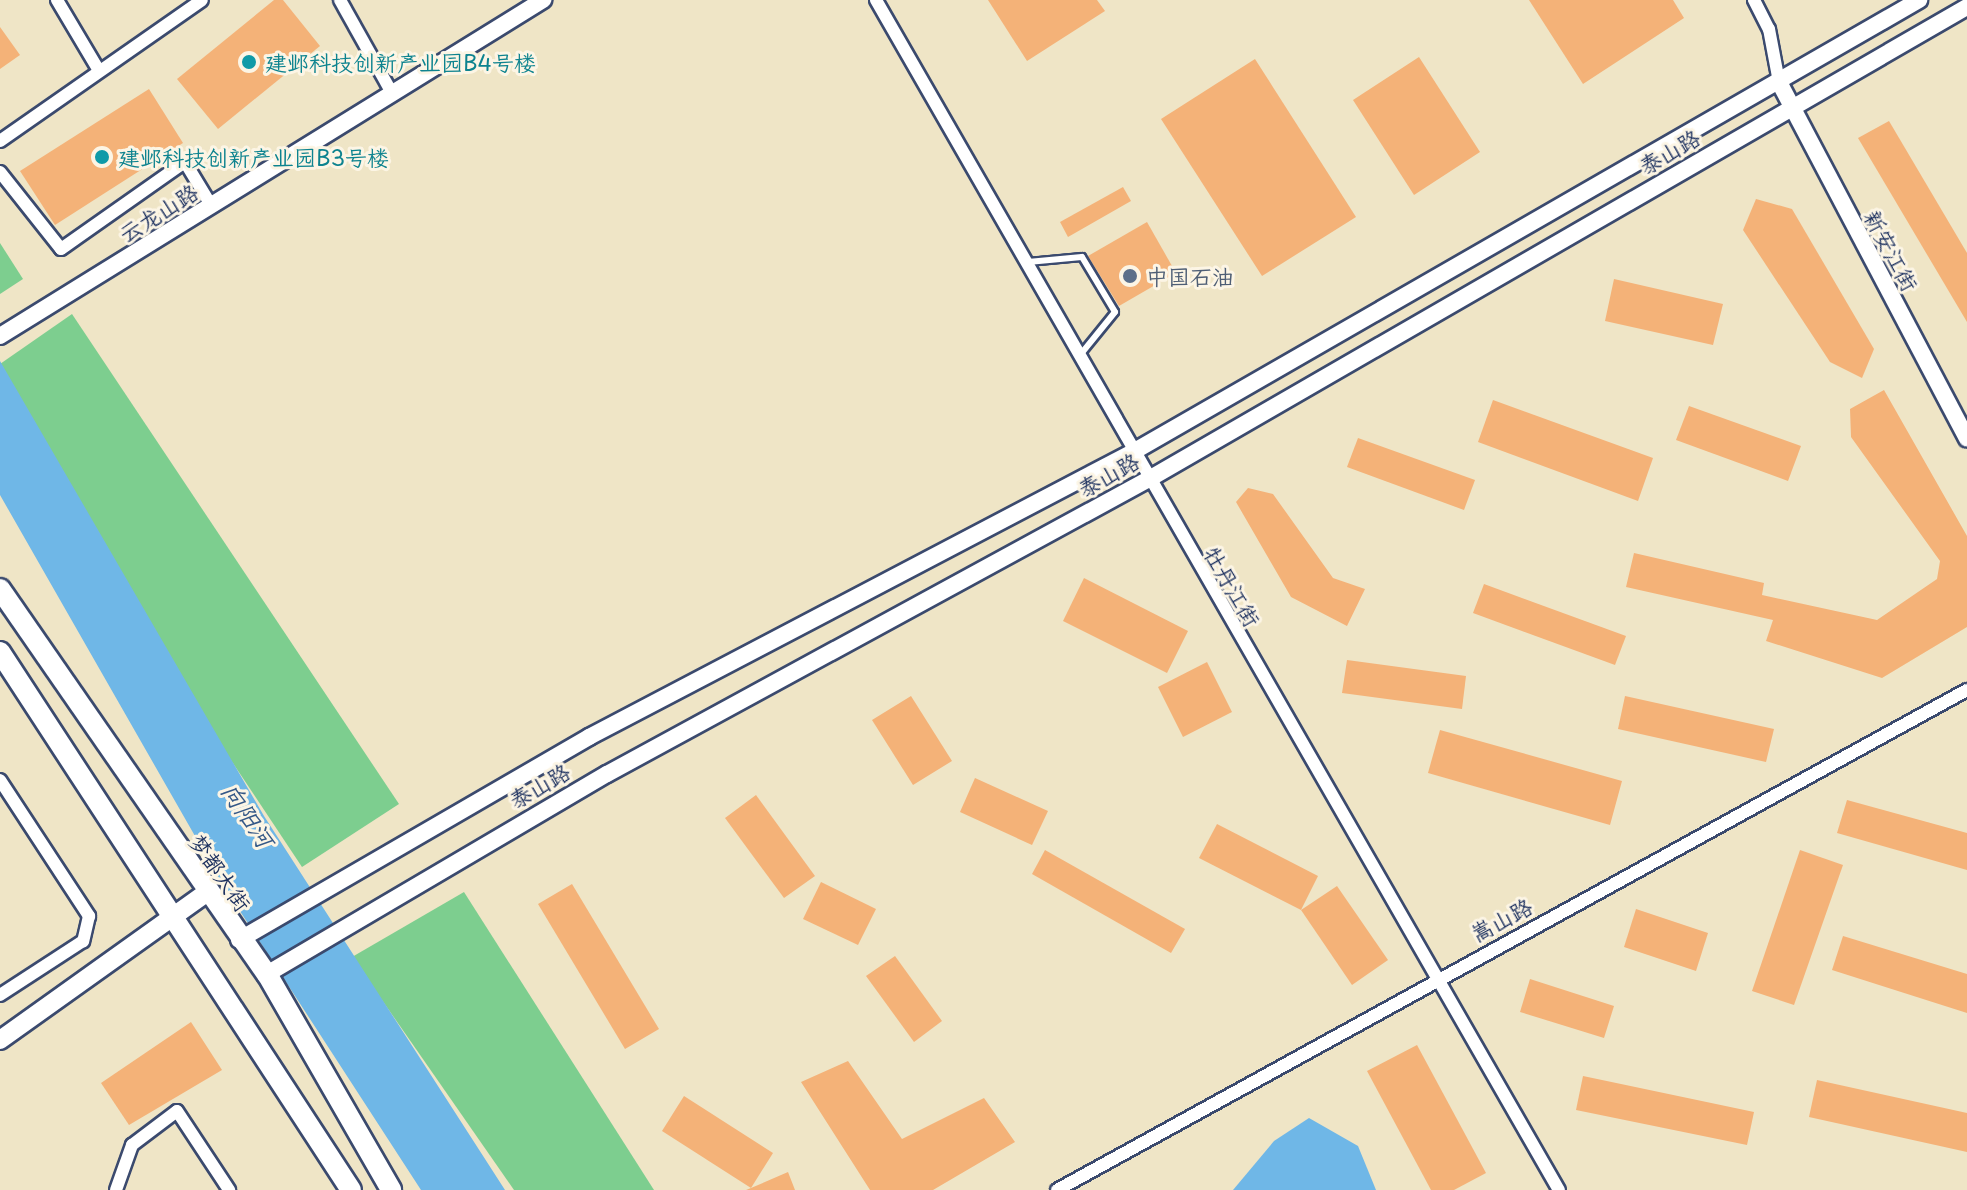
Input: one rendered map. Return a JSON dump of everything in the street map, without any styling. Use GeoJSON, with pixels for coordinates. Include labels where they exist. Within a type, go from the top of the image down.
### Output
{"type":"FeatureCollection","features":[{"type":"Feature","properties":{"kind":"main road","name":"梦都大街"},"geometry":{"type":"LineString","coordinates":[[0,589],[205,894],[267,974],[391,1190]]}},
{"type":"Feature","properties":{"kind":"main road"},"geometry":{"type":"LineString","coordinates":[[0,652],[351,1190]]}},
{"type":"Feature","properties":{"kind":"main road"},"geometry":{"type":"LineString","coordinates":[[0,1040],[205,894]]}},
{"type":"Feature","properties":{"kind":"street"},"geometry":{"type":"LineString","coordinates":[[57,0],[98,69]]}},
{"type":"Feature","properties":{"kind":"street"},"geometry":{"type":"LineString","coordinates":[[0,141],[98,69],[202,0]]}},
{"type":"Feature","properties":{"kind":"street"},"geometry":{"type":"LineString","coordinates":[[340,0],[392,93]]}},
{"type":"Feature","properties":{"kind":"street","name":"云龙山路"},"geometry":{"type":"LineString","coordinates":[[0,336],[543,0]]}},
{"type":"Feature","properties":{"kind":"street","name":"牡丹江街"},"geometry":{"type":"LineString","coordinates":[[876,0],[1559,1190]]}},
{"type":"Feature","properties":{"kind":"street"},"geometry":{"type":"LineString","coordinates":[[1754,0],[1769,29],[1779,82]]}},
{"type":"Feature","properties":{"kind":"street","name":"泰山路"},"geometry":{"type":"LineString","coordinates":[[239,940],[589,737],[1133,452],[1919,0]]}},
{"type":"Feature","properties":{"kind":"street","name":"泰山路"},"geometry":{"type":"LineString","coordinates":[[267,974],[349,923],[1149,479],[1967,7]]}},
{"type":"Feature","properties":{"kind":"street","name":"新安江街"},"geometry":{"type":"LineString","coordinates":[[1779,82],[1967,438]]}},
{"type":"Feature","properties":{"kind":"street"},"geometry":{"type":"LineString","coordinates":[[0,172],[61,249],[185,162],[211,205]]}},
{"type":"Feature","properties":{"kind":"street","name":"嵩山路"},"geometry":{"type":"LineString","coordinates":[[1057,1190],[1436,977],[1967,690]]}},
{"type":"Feature","properties":{"kind":"street"},"geometry":{"type":"LineString","coordinates":[[0,780],[89,916],[83,941],[0,995]]}},
{"type":"Feature","properties":{"kind":"street"},"geometry":{"type":"LineString","coordinates":[[116,1190],[132,1145],[177,1111],[229,1190]]}},
{"type":"Feature","properties":{"kind":"lane"},"geometry":{"type":"LineString","coordinates":[[1025,263],[1082,257],[1115,312],[1079,357]]}},
{"type":"Feature","properties":{"kind":"green space"},"geometry":{"type":"Polygon","coordinates":[[[0,243],[23,279],[0,294],[0,243]]]}},
{"type":"Feature","properties":{"kind":"green space"},"geometry":{"type":"Polygon","coordinates":[[[72,314],[399,804],[302,867],[0,413],[0,364],[72,314]]]}},
{"type":"Feature","properties":{"kind":"green space"},"geometry":{"type":"Polygon","coordinates":[[[464,892],[654,1190],[514,1190],[352,957],[464,892]]]}},
{"type":"Feature","properties":{"kind":"water","name":"向阳河"},"geometry":{"type":"Polygon","coordinates":[[[0,361],[264,816],[505,1190],[421,1190],[223,885],[0,495],[0,361]]]}},
{"type":"Feature","properties":{"kind":"water"},"geometry":{"type":"Polygon","coordinates":[[[1309,1118],[1358,1146],[1376,1190],[1233,1190],[1274,1141],[1309,1118]]]}},
{"type":"Feature","properties":{"kind":"building","name":"建邺科技创新产业园B4号楼"},"geometry":{"type":"Polygon","coordinates":[[[274,0],[283,0],[320,46],[218,129],[177,79],[274,0]]]}},
{"type":"Feature","properties":{"kind":"building"},"geometry":{"type":"Polygon","coordinates":[[[988,0],[1097,0],[1105,11],[1027,61],[988,0]]]}},
{"type":"Feature","properties":{"kind":"building"},"geometry":{"type":"Polygon","coordinates":[[[1529,0],[1673,0],[1684,18],[1583,84],[1529,0]]]}},
{"type":"Feature","properties":{"kind":"building"},"geometry":{"type":"Polygon","coordinates":[[[0,27],[20,55],[0,69],[0,27]]]}},
{"type":"Feature","properties":{"kind":"building"},"geometry":{"type":"Polygon","coordinates":[[[1419,57],[1480,152],[1414,195],[1353,100],[1419,57]]]}},
{"type":"Feature","properties":{"kind":"building"},"geometry":{"type":"Polygon","coordinates":[[[1255,59],[1356,217],[1262,276],[1161,119],[1255,59]]]}},
{"type":"Feature","properties":{"kind":"building","name":"建邺科技创新产业园B3号楼"},"geometry":{"type":"Polygon","coordinates":[[[149,89],[183,143],[55,225],[20,171],[149,89]]]}},
{"type":"Feature","properties":{"kind":"building"},"geometry":{"type":"Polygon","coordinates":[[[1889,121],[1967,253],[1967,322],[1858,138],[1889,121]]]}},
{"type":"Feature","properties":{"kind":"building"},"geometry":{"type":"Polygon","coordinates":[[[1123,187],[1131,201],[1068,237],[1060,222],[1123,187]]]}},
{"type":"Feature","properties":{"kind":"building"},"geometry":{"type":"Polygon","coordinates":[[[1756,199],[1792,209],[1874,349],[1862,378],[1830,362],[1743,230],[1756,199]]]}},
{"type":"Feature","properties":{"kind":"building"},"geometry":{"type":"Polygon","coordinates":[[[1147,222],[1176,273],[1119,306],[1088,256],[1147,222]]]}},
{"type":"Feature","properties":{"kind":"building"},"geometry":{"type":"Polygon","coordinates":[[[1614,279],[1723,304],[1713,345],[1605,321],[1614,279]]]}},
{"type":"Feature","properties":{"kind":"building"},"geometry":{"type":"Polygon","coordinates":[[[1884,390],[1967,536],[1967,627],[1882,678],[1766,641],[1773,620],[1626,587],[1634,553],[1764,583],[1762,595],[1877,620],[1937,579],[1940,561],[1851,437],[1850,409],[1884,390]]]}},
{"type":"Feature","properties":{"kind":"building"},"geometry":{"type":"Polygon","coordinates":[[[1493,400],[1653,458],[1638,501],[1478,442],[1493,400]]]}},
{"type":"Feature","properties":{"kind":"building"},"geometry":{"type":"Polygon","coordinates":[[[1689,406],[1801,446],[1788,481],[1676,440],[1689,406]]]}},
{"type":"Feature","properties":{"kind":"building"},"geometry":{"type":"Polygon","coordinates":[[[1358,438],[1475,480],[1464,510],[1347,467],[1358,438]]]}},
{"type":"Feature","properties":{"kind":"building"},"geometry":{"type":"Polygon","coordinates":[[[1248,488],[1273,494],[1333,578],[1365,589],[1347,626],[1291,597],[1236,502],[1248,488]]]}},
{"type":"Feature","properties":{"kind":"building"},"geometry":{"type":"Polygon","coordinates":[[[1084,578],[1188,631],[1167,673],[1063,621],[1084,578]]]}},
{"type":"Feature","properties":{"kind":"building"},"geometry":{"type":"Polygon","coordinates":[[[1484,584],[1626,636],[1615,665],[1473,613],[1484,584]]]}},
{"type":"Feature","properties":{"kind":"building"},"geometry":{"type":"Polygon","coordinates":[[[1347,660],[1466,676],[1462,709],[1342,693],[1347,660]]]}},
{"type":"Feature","properties":{"kind":"building"},"geometry":{"type":"Polygon","coordinates":[[[1207,662],[1232,712],[1183,737],[1158,687],[1207,662]]]}},
{"type":"Feature","properties":{"kind":"building"},"geometry":{"type":"Polygon","coordinates":[[[911,696],[952,761],[913,785],[872,720],[911,696]]]}},
{"type":"Feature","properties":{"kind":"building"},"geometry":{"type":"Polygon","coordinates":[[[1625,696],[1774,729],[1766,762],[1618,729],[1625,696]]]}},
{"type":"Feature","properties":{"kind":"building"},"geometry":{"type":"Polygon","coordinates":[[[1440,730],[1622,781],[1610,825],[1428,773],[1440,730]]]}},
{"type":"Feature","properties":{"kind":"building"},"geometry":{"type":"Polygon","coordinates":[[[975,778],[1048,811],[1032,845],[960,812],[975,778]]]}},
{"type":"Feature","properties":{"kind":"building"},"geometry":{"type":"Polygon","coordinates":[[[756,795],[815,876],[784,898],[725,818],[756,795]]]}},
{"type":"Feature","properties":{"kind":"building"},"geometry":{"type":"Polygon","coordinates":[[[1847,800],[1967,833],[1967,870],[1837,833],[1847,800]]]}},
{"type":"Feature","properties":{"kind":"building"},"geometry":{"type":"Polygon","coordinates":[[[1217,824],[1318,876],[1301,910],[1199,858],[1217,824]]]}},
{"type":"Feature","properties":{"kind":"building"},"geometry":{"type":"Polygon","coordinates":[[[1045,850],[1185,929],[1171,953],[1032,874],[1045,850]]]}},
{"type":"Feature","properties":{"kind":"building"},"geometry":{"type":"Polygon","coordinates":[[[1800,850],[1843,865],[1794,1005],[1752,991],[1800,850]]]}},
{"type":"Feature","properties":{"kind":"building"},"geometry":{"type":"Polygon","coordinates":[[[821,882],[876,909],[858,945],[803,919],[821,882]]]}},
{"type":"Feature","properties":{"kind":"building"},"geometry":{"type":"Polygon","coordinates":[[[572,884],[659,1029],[625,1049],[538,904],[572,884]]]}},
{"type":"Feature","properties":{"kind":"building"},"geometry":{"type":"Polygon","coordinates":[[[1337,886],[1388,960],[1352,985],[1301,910],[1337,886]]]}},
{"type":"Feature","properties":{"kind":"building"},"geometry":{"type":"Polygon","coordinates":[[[1636,909],[1708,933],[1696,971],[1624,947],[1636,909]]]}},
{"type":"Feature","properties":{"kind":"building"},"geometry":{"type":"Polygon","coordinates":[[[1843,936],[1967,974],[1967,1013],[1832,970],[1843,936]]]}},
{"type":"Feature","properties":{"kind":"building"},"geometry":{"type":"Polygon","coordinates":[[[895,956],[942,1021],[914,1042],[866,976],[895,956]]]}},
{"type":"Feature","properties":{"kind":"building"},"geometry":{"type":"Polygon","coordinates":[[[1530,979],[1614,1006],[1604,1038],[1520,1012],[1530,979]]]}},
{"type":"Feature","properties":{"kind":"building"},"geometry":{"type":"Polygon","coordinates":[[[191,1022],[222,1070],[129,1125],[101,1083],[191,1022]]]}},
{"type":"Feature","properties":{"kind":"building"},"geometry":{"type":"Polygon","coordinates":[[[1417,1045],[1486,1173],[1454,1190],[1431,1190],[1367,1071],[1417,1045]]]}},
{"type":"Feature","properties":{"kind":"building"},"geometry":{"type":"Polygon","coordinates":[[[848,1061],[902,1139],[984,1098],[1015,1142],[933,1190],[870,1190],[801,1082],[848,1061]]]}},
{"type":"Feature","properties":{"kind":"building"},"geometry":{"type":"Polygon","coordinates":[[[1583,1076],[1754,1112],[1747,1145],[1576,1110],[1583,1076]]]}},
{"type":"Feature","properties":{"kind":"building"},"geometry":{"type":"Polygon","coordinates":[[[1817,1080],[1967,1113],[1967,1152],[1809,1117],[1817,1080]]]}},
{"type":"Feature","properties":{"kind":"building"},"geometry":{"type":"Polygon","coordinates":[[[684,1096],[773,1153],[751,1188],[662,1131],[684,1096]]]}},
{"type":"Feature","properties":{"kind":"building"},"geometry":{"type":"Polygon","coordinates":[[[788,1172],[795,1190],[746,1190],[751,1188],[788,1172]]]}},
{"type":"Feature","properties":{"kind":"place","name":"建邺科技创新产业园B4号楼"},"geometry":{"type":"Point","coordinates":[249,62]}},
{"type":"Feature","properties":{"kind":"place","name":"建邺科技创新产业园B3号楼"},"geometry":{"type":"Point","coordinates":[102,157]}},
{"type":"Feature","properties":{"kind":"place","name":"中国石油"},"geometry":{"type":"Point","coordinates":[1130,276]}}]}
